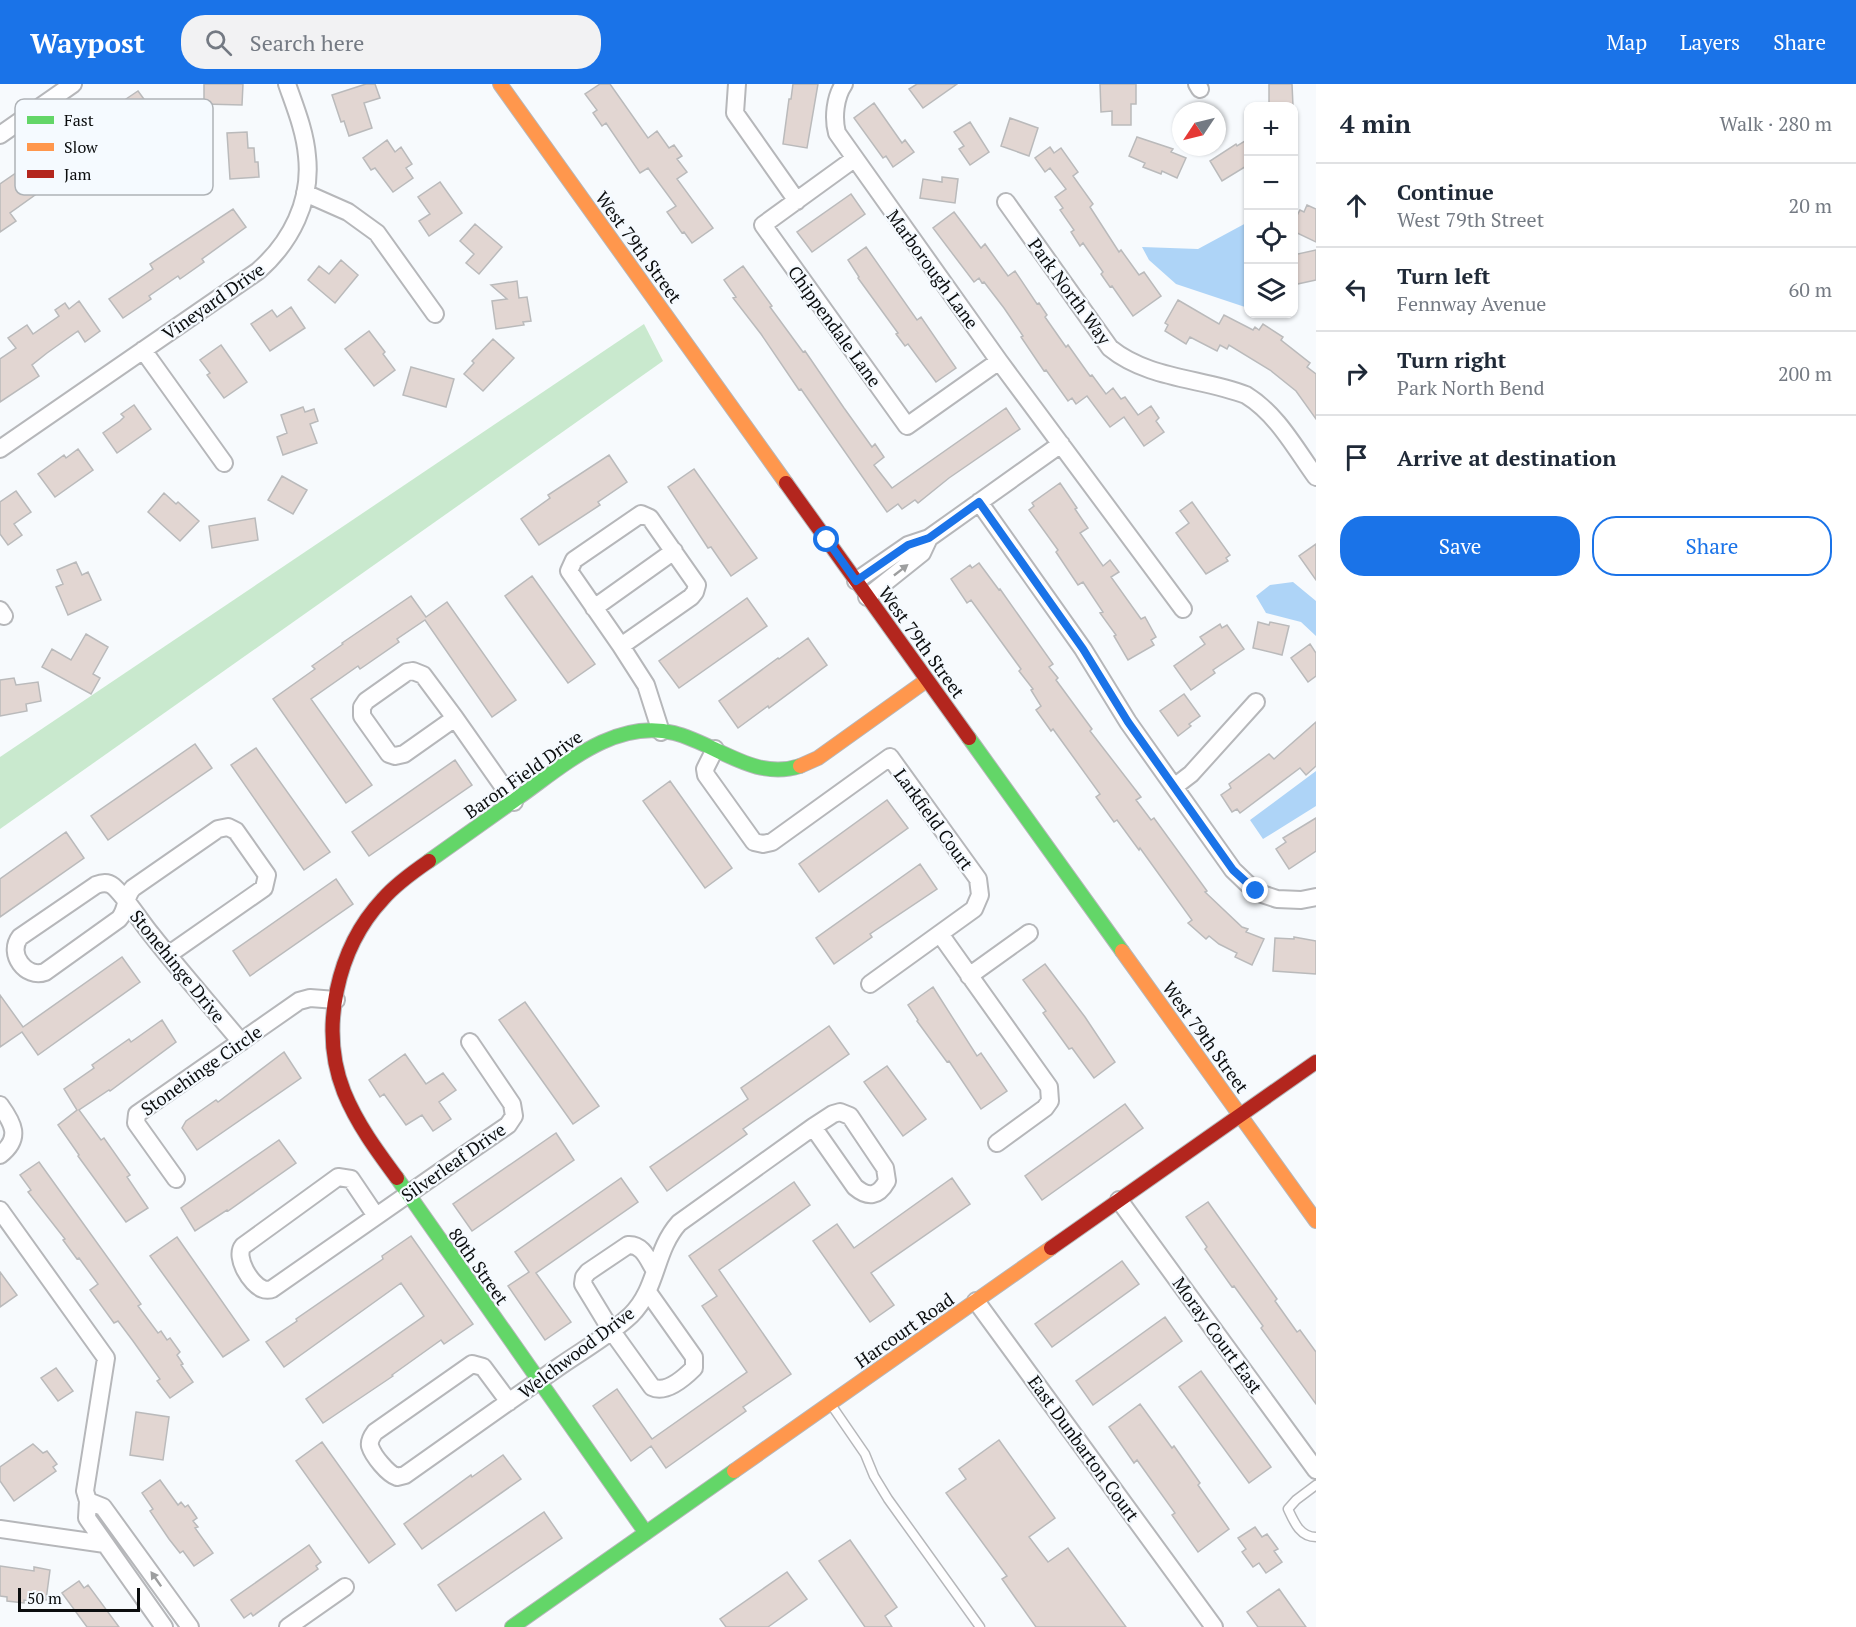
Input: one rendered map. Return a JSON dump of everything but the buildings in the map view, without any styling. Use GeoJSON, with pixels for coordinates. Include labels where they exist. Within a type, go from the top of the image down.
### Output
{"type":"FeatureCollection","features":[{"type":"Feature","properties":{"kind":"street"},"geometry":{"type":"LineString","coordinates":[[52,99],[73,84]]}},
{"type":"Feature","properties":{"kind":"street","name":"Vineyard Drive"},"geometry":{"type":"LineString","coordinates":[[0,449],[258,271],[285,243],[305,193],[308,162],[287,84]]}},
{"type":"Feature","properties":{"kind":"street","name":"West 79th Street"},"geometry":{"type":"LineString","coordinates":[[500,84],[1316,1221]]}},
{"type":"Feature","properties":{"kind":"street"},"geometry":{"type":"LineString","coordinates":[[736,84],[735,113],[797,201]]}},
{"type":"Feature","properties":{"kind":"street","name":"Marborough Lane"},"geometry":{"type":"LineString","coordinates":[[844,84],[838,95],[834,122],[837,133],[999,360],[1183,609]]}},
{"type":"Feature","properties":{"kind":"street"},"geometry":{"type":"LineString","coordinates":[[0,135],[15,125]]}},
{"type":"Feature","properties":{"kind":"street","name":"Chippendale Lane"},"geometry":{"type":"LineString","coordinates":[[854,159],[763,225],[908,426],[999,360]]}},
{"type":"Feature","properties":{"kind":"street"},"geometry":{"type":"LineString","coordinates":[[305,193],[343,210],[377,233],[435,314]]}},
{"type":"Feature","properties":{"kind":"street","name":"Park North Way"},"geometry":{"type":"LineString","coordinates":[[1006,202],[1110,348],[1123,359],[1141,367],[1246,394],[1273,417],[1316,477]]}},
{"type":"Feature","properties":{"kind":"street"},"geometry":{"type":"LineString","coordinates":[[143,350],[224,463]]}},
{"type":"Feature","properties":{"kind":"street"},"geometry":{"type":"LineString","coordinates":[[856,581],[908,545],[929,538],[1061,444]]}},
{"type":"Feature","properties":{"kind":"street"},"geometry":{"type":"LineString","coordinates":[[979,502],[1083,649],[1128,722],[1233,870],[1256,891],[1276,899],[1301,900],[1316,897]]}},
{"type":"Feature","properties":{"kind":"street"},"geometry":{"type":"LineString","coordinates":[[621,646],[695,592],[695,581],[674,551],[650,518],[640,514],[574,560],[570,566],[570,575],[646,685],[661,732]]}},
{"type":"Feature","properties":{"kind":"street"},"geometry":{"type":"LineString","coordinates":[[867,597],[922,553],[929,538]]}},
{"type":"Feature","properties":{"kind":"street"},"geometry":{"type":"LineString","coordinates":[[594,608],[674,551]]}},
{"type":"Feature","properties":{"kind":"street"},"geometry":{"type":"LineString","coordinates":[[454,718],[404,754],[395,756],[389,754],[362,716],[361,711],[363,705],[374,695],[407,672],[418,671],[423,675],[454,718],[513,802]]}},
{"type":"Feature","properties":{"kind":"street","name":"Baron Field Drive"},"geometry":{"type":"LineString","coordinates":[[336,1000],[339,978],[347,957],[360,930],[382,899],[410,874],[598,744],[633,733],[661,732],[686,736],[755,768],[778,770],[800,766],[818,758],[927,680]]}},
{"type":"Feature","properties":{"kind":"street"},"geometry":{"type":"LineString","coordinates":[[1174,787],[1191,774],[1256,702]]}},
{"type":"Feature","properties":{"kind":"street","name":"Larkfield Court"},"geometry":{"type":"LineString","coordinates":[[715,749],[705,769],[706,775],[754,842],[760,844],[772,842],[890,757],[978,879],[980,899],[974,909],[870,984]]}},
{"type":"Feature","properties":{"kind":"street"},"geometry":{"type":"LineString","coordinates":[[124,909],[133,888],[218,829],[228,827],[236,831],[267,875],[264,888],[168,955]]}},
{"type":"Feature","properties":{"kind":"street","name":"Stonehinge Drive"},"geometry":{"type":"LineString","coordinates":[[124,909],[41,974],[27,971],[17,958],[15,947],[19,939],[96,885],[103,883],[113,886],[124,909],[168,955],[241,1042]]}},
{"type":"Feature","properties":{"kind":"street"},"geometry":{"type":"LineString","coordinates":[[969,976],[1029,933]]}},
{"type":"Feature","properties":{"kind":"street"},"geometry":{"type":"LineString","coordinates":[[940,934],[1049,1090],[1050,1101],[1045,1108],[997,1143]]}},
{"type":"Feature","properties":{"kind":"street","name":"Stonehinge Circle"},"geometry":{"type":"LineString","coordinates":[[176,1179],[136,1123],[137,1114],[299,1001],[310,998],[336,1000]]}},
{"type":"Feature","properties":{"kind":"street","name":"80th Street"},"geometry":{"type":"LineString","coordinates":[[336,1000],[333,1031],[337,1070],[344,1092],[360,1126],[646,1533]]}},
{"type":"Feature","properties":{"kind":"street","name":"Silverleaf Drive"},"geometry":{"type":"LineString","coordinates":[[376,1216],[351,1179],[340,1177],[243,1246],[239,1257],[257,1286],[262,1289],[272,1289],[508,1125],[512,1121],[514,1111],[512,1104],[470,1042]]}},
{"type":"Feature","properties":{"kind":"street","name":"Harcourt Road"},"geometry":{"type":"LineString","coordinates":[[512,1627],[1316,1062]]}},
{"type":"Feature","properties":{"kind":"street"},"geometry":{"type":"LineString","coordinates":[[0,1105],[14,1129],[11,1144],[0,1155]]}},
{"type":"Feature","properties":{"kind":"street","name":"Welchwood Drive"},"geometry":{"type":"LineString","coordinates":[[508,1402],[483,1367],[472,1364],[375,1432],[371,1437],[371,1448],[388,1473],[401,1476],[508,1402],[611,1330],[631,1315],[648,1292],[663,1245],[679,1223],[813,1127],[833,1114],[840,1112],[850,1116],[885,1168],[887,1181],[884,1187],[871,1194],[862,1194],[813,1127]]}},
{"type":"Feature","properties":{"kind":"street","name":"Moray Court East"},"geometry":{"type":"LineString","coordinates":[[1119,1200],[1316,1470]]}},
{"type":"Feature","properties":{"kind":"street"},"geometry":{"type":"LineString","coordinates":[[0,1210],[106,1358],[85,1491],[88,1501],[87,1518],[164,1627]]}},
{"type":"Feature","properties":{"kind":"street"},"geometry":{"type":"LineString","coordinates":[[648,1292],[694,1356],[695,1364],[690,1372],[668,1388],[652,1387],[611,1330],[585,1289],[583,1280],[585,1274],[631,1244],[642,1250],[655,1271]]}},
{"type":"Feature","properties":{"kind":"street","name":"East Dunbarton Court"},"geometry":{"type":"LineString","coordinates":[[976,1301],[1214,1627]]}},
{"type":"Feature","properties":{"kind":"street"},"geometry":{"type":"LineString","coordinates":[[88,1501],[103,1507],[190,1627]]}},
{"type":"Feature","properties":{"kind":"street"},"geometry":{"type":"LineString","coordinates":[[0,1529],[110,1551]]}},
{"type":"Feature","properties":{"kind":"street"},"geometry":{"type":"LineString","coordinates":[[288,1627],[345,1587]]}},
{"type":"Feature","properties":{"kind":"lane"},"geometry":{"type":"LineString","coordinates":[[830,1403],[854,1437],[888,1499],[980,1627]]}},
{"type":"Feature","properties":{"kind":"lane"},"geometry":{"type":"LineString","coordinates":[[1316,1485],[1288,1509],[1301,1531],[1308,1537],[1316,1537]]}},
{"type":"Feature","properties":{"kind":"lane"},"geometry":{"type":"LineString","coordinates":[[110,1551],[132,1545]]}},
{"type":"Feature","properties":{"kind":"green space"},"geometry":{"type":"Polygon","coordinates":[[[644,324],[663,361],[0,829],[0,757],[644,324]]]}},
{"type":"Feature","properties":{"kind":"water"},"geometry":{"type":"Polygon","coordinates":[[[1244,224],[1244,307],[1176,284],[1149,260],[1142,247],[1198,249],[1244,224]]]}},
{"type":"Feature","properties":{"kind":"water"},"geometry":{"type":"Polygon","coordinates":[[[1293,582],[1316,601],[1316,636],[1301,622],[1266,613],[1256,596],[1270,585],[1293,582]]]}},
{"type":"Feature","properties":{"kind":"water"},"geometry":{"type":"Polygon","coordinates":[[[1316,771],[1316,806],[1263,839],[1250,820],[1316,771]]]}},
{"type":"Feature","properties":{"kind":"traffic: fast"},"geometry":{"type":"LineString","coordinates":[[429,861],[572,759],[611,738],[631,732],[652,730],[674,733],[751,765],[767,769],[800,766]]}},
{"type":"Feature","properties":{"kind":"traffic: fast"},"geometry":{"type":"LineString","coordinates":[[969,738],[1122,951]]}},
{"type":"Feature","properties":{"kind":"traffic: fast"},"geometry":{"type":"LineString","coordinates":[[397,1178],[646,1533]]}},
{"type":"Feature","properties":{"kind":"traffic: fast"},"geometry":{"type":"LineString","coordinates":[[512,1627],[734,1471]]}},
{"type":"Feature","properties":{"kind":"traffic: slow"},"geometry":{"type":"LineString","coordinates":[[500,84],[786,483]]}},
{"type":"Feature","properties":{"kind":"traffic: slow"},"geometry":{"type":"LineString","coordinates":[[800,766],[818,758],[927,680]]}},
{"type":"Feature","properties":{"kind":"traffic: slow"},"geometry":{"type":"LineString","coordinates":[[1122,951],[1316,1221]]}},
{"type":"Feature","properties":{"kind":"traffic: slow"},"geometry":{"type":"LineString","coordinates":[[734,1471],[1051,1248]]}},
{"type":"Feature","properties":{"kind":"traffic: jam"},"geometry":{"type":"LineString","coordinates":[[786,483],[969,738]]}},
{"type":"Feature","properties":{"kind":"traffic: jam"},"geometry":{"type":"LineString","coordinates":[[397,1178],[361,1126],[344,1092],[333,1042],[333,1016],[344,965],[367,919],[393,888],[429,861]]}},
{"type":"Feature","properties":{"kind":"traffic: jam"},"geometry":{"type":"LineString","coordinates":[[1051,1248],[1316,1062]]}},
{"type":"Feature","properties":{"kind":"route"},"geometry":{"type":"LineString","coordinates":[[827,540],[856,581],[908,545],[929,538],[979,502],[1083,649],[1128,722],[1233,870],[1256,891]]}}]}
